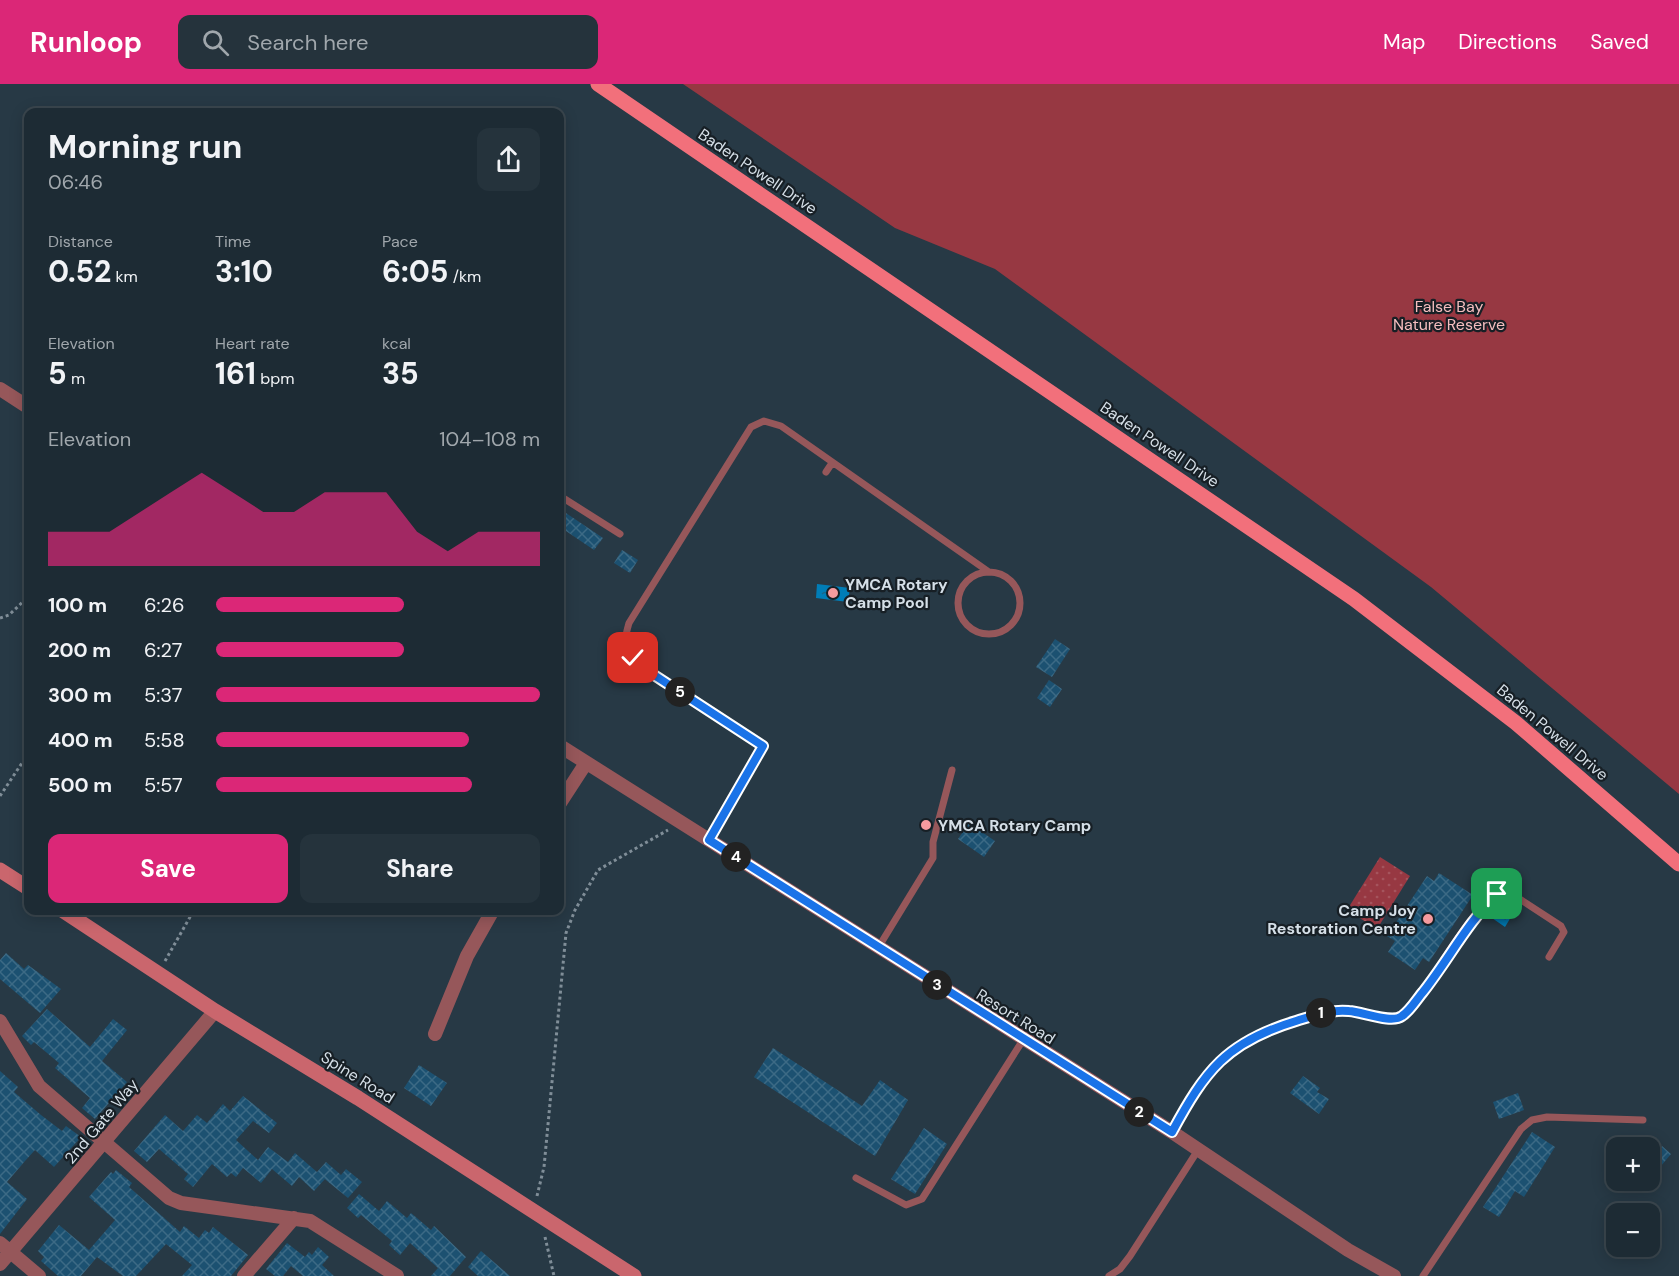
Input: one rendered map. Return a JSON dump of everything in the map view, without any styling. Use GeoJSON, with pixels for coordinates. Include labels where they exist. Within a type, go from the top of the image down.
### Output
{"type":"FeatureCollection","features":[{"type":"Feature","properties":{"kind":"main road","name":"Baden Powell Drive"},"geometry":{"type":"LineString","coordinates":[[598,84],[1354,599],[1516,723],[1679,864]]}},
{"type":"Feature","properties":{"kind":"main road"},"geometry":{"type":"LineString","coordinates":[[0,870],[24,885]]}},
{"type":"Feature","properties":{"kind":"main road","name":"Spine Road"},"geometry":{"type":"LineString","coordinates":[[70,915],[215,1011],[358,1098],[634,1276]]}},
{"type":"Feature","properties":{"kind":"street"},"geometry":{"type":"LineString","coordinates":[[0,389],[24,404]]}},
{"type":"Feature","properties":{"kind":"street","name":"Resort Road"},"geometry":{"type":"LineString","coordinates":[[564,749],[1172,1132],[1348,1250],[1394,1276]]}},
{"type":"Feature","properties":{"kind":"street"},"geometry":{"type":"LineString","coordinates":[[564,797],[586,763]]}},
{"type":"Feature","properties":{"kind":"street"},"geometry":{"type":"LineString","coordinates":[[435,1034],[467,956],[490,915]]}},
{"type":"Feature","properties":{"kind":"street","name":"2nd Gate Way"},"geometry":{"type":"LineString","coordinates":[[0,1264],[5,1247],[104,1143],[215,1011]]}},
{"type":"Feature","properties":{"kind":"street"},"geometry":{"type":"LineString","coordinates":[[0,1021],[39,1086],[175,1201],[310,1221],[397,1276]]}},
{"type":"Feature","properties":{"kind":"street"},"geometry":{"type":"LineString","coordinates":[[244,1276],[294,1218]]}},
{"type":"Feature","properties":{"kind":"street"},"geometry":{"type":"LineString","coordinates":[[5,1247],[39,1276]]}},
{"type":"Feature","properties":{"kind":"lane"},"geometry":{"type":"LineString","coordinates":[[709,840],[763,746],[641,665],[626,645],[629,623],[751,427],[765,421],[780,426],[989,572],[1012,582],[1017,589],[1020,606],[1014,621],[1008,627],[990,634],[978,632],[968,625],[961,615],[959,603],[961,591],[968,581],[989,572]]}},
{"type":"Feature","properties":{"kind":"lane"},"geometry":{"type":"LineString","coordinates":[[826,472],[832,463]]}},
{"type":"Feature","properties":{"kind":"lane"},"geometry":{"type":"LineString","coordinates":[[564,499],[620,534]]}},
{"type":"Feature","properties":{"kind":"lane"},"geometry":{"type":"LineString","coordinates":[[878,948],[933,858],[933,842],[952,770]]}},
{"type":"Feature","properties":{"kind":"lane"},"geometry":{"type":"LineString","coordinates":[[1172,1132],[1192,1094],[1217,1061],[1247,1039],[1326,1012],[1366,1012],[1391,1020],[1403,1016],[1432,980],[1474,917],[1501,892],[1509,892],[1561,926],[1564,932],[1549,957]]}},
{"type":"Feature","properties":{"kind":"lane"},"geometry":{"type":"LineString","coordinates":[[856,1178],[906,1205],[922,1199],[1023,1040]]}},
{"type":"Feature","properties":{"kind":"lane"},"geometry":{"type":"LineString","coordinates":[[1423,1276],[1521,1129],[1532,1120],[1547,1117],[1643,1120]]}},
{"type":"Feature","properties":{"kind":"lane"},"geometry":{"type":"LineString","coordinates":[[1109,1276],[1130,1256],[1198,1150]]}},
{"type":"Feature","properties":{"kind":"path"},"geometry":{"type":"LineString","coordinates":[[0,618],[9,615],[24,601]]}},
{"type":"Feature","properties":{"kind":"path"},"geometry":{"type":"LineString","coordinates":[[0,796],[24,760]]}},
{"type":"Feature","properties":{"kind":"path"},"geometry":{"type":"LineString","coordinates":[[554,1276],[537,1215],[548,1129],[566,933],[575,910],[598,870],[657,838],[678,821]]}},
{"type":"Feature","properties":{"kind":"path"},"geometry":{"type":"LineString","coordinates":[[158,973],[191,915]]}},
{"type":"Feature","properties":{"kind":"green space","name":"False Bay Nature Reserve"},"geometry":{"type":"Polygon","coordinates":[[[683,84],[1679,84],[1679,794],[1431,587],[995,269],[895,228],[683,84]]]}},
{"type":"Feature","properties":{"kind":"green space"},"geometry":{"type":"Polygon","coordinates":[[[1380,857],[1410,876],[1377,929],[1347,910],[1380,857]]]}},
{"type":"Feature","properties":{"kind":"water","name":"YMCA Rotary Camp Pool"},"geometry":{"type":"Polygon","coordinates":[[[817,584],[850,588],[848,602],[816,598],[817,584]]]}},
{"type":"Feature","properties":{"kind":"water"},"geometry":{"type":"Polygon","coordinates":[[[1504,898],[1517,907],[1505,927],[1492,918],[1504,898]]]}},
{"type":"Feature","properties":{"kind":"building"},"geometry":{"type":"Polygon","coordinates":[[[564,512],[603,538],[594,550],[564,530],[564,512]]]}},
{"type":"Feature","properties":{"kind":"building"},"geometry":{"type":"Polygon","coordinates":[[[622,550],[638,560],[630,573],[614,563],[622,550]]]}},
{"type":"Feature","properties":{"kind":"building"},"geometry":{"type":"Polygon","coordinates":[[[1055,639],[1070,649],[1052,677],[1036,667],[1055,639]]]}},
{"type":"Feature","properties":{"kind":"building"},"geometry":{"type":"Polygon","coordinates":[[[1049,680],[1062,689],[1050,707],[1037,698],[1049,680]]]}},
{"type":"Feature","properties":{"kind":"building"},"geometry":{"type":"Polygon","coordinates":[[[969,823],[995,841],[984,857],[958,839],[969,823]]]}},
{"type":"Feature","properties":{"kind":"building","name":"Camp Joy Restoration Centre"},"geometry":{"type":"Polygon","coordinates":[[[1439,873],[1473,895],[1429,962],[1423,958],[1415,970],[1388,952],[1395,941],[1387,936],[1427,876],[1434,881],[1439,873]]]}},
{"type":"Feature","properties":{"kind":"building"},"geometry":{"type":"Polygon","coordinates":[[[6,953],[24,969],[28,965],[61,989],[40,1013],[0,979],[0,960],[6,953]]]}},
{"type":"Feature","properties":{"kind":"building"},"geometry":{"type":"Polygon","coordinates":[[[47,1009],[90,1047],[113,1019],[127,1030],[102,1061],[127,1082],[95,1119],[82,1108],[90,1098],[55,1068],[59,1063],[34,1042],[31,1045],[22,1036],[47,1009]]]}},
{"type":"Feature","properties":{"kind":"building"},"geometry":{"type":"Polygon","coordinates":[[[773,1048],[862,1106],[880,1080],[908,1100],[875,1156],[754,1077],[773,1048]]]}},
{"type":"Feature","properties":{"kind":"building"},"geometry":{"type":"Polygon","coordinates":[[[419,1065],[447,1083],[431,1106],[404,1088],[419,1065]]]}},
{"type":"Feature","properties":{"kind":"building"},"geometry":{"type":"Polygon","coordinates":[[[0,1071],[18,1087],[14,1092],[41,1115],[62,1131],[66,1126],[81,1137],[54,1167],[35,1150],[7,1182],[27,1199],[0,1234],[0,1071]]]}},
{"type":"Feature","properties":{"kind":"building"},"geometry":{"type":"Polygon","coordinates":[[[1303,1076],[1320,1088],[1317,1092],[1329,1099],[1319,1114],[1290,1093],[1303,1076]]]}},
{"type":"Feature","properties":{"kind":"building"},"geometry":{"type":"Polygon","coordinates":[[[1518,1093],[1524,1110],[1499,1119],[1493,1102],[1518,1093]]]}},
{"type":"Feature","properties":{"kind":"building"},"geometry":{"type":"Polygon","coordinates":[[[243,1096],[277,1123],[269,1133],[253,1121],[236,1140],[258,1160],[268,1147],[288,1162],[295,1153],[317,1172],[326,1162],[341,1175],[346,1169],[362,1182],[348,1198],[325,1179],[314,1191],[299,1177],[292,1186],[272,1169],[261,1183],[243,1168],[236,1177],[231,1173],[227,1177],[212,1164],[193,1187],[184,1179],[188,1174],[159,1149],[147,1162],[134,1151],[165,1115],[183,1131],[197,1115],[207,1123],[223,1104],[230,1111],[243,1096]]]}},
{"type":"Feature","properties":{"kind":"building"},"geometry":{"type":"Polygon","coordinates":[[[924,1128],[947,1144],[915,1194],[891,1179],[924,1128]]]}},
{"type":"Feature","properties":{"kind":"building"},"geometry":{"type":"Polygon","coordinates":[[[1532,1132],[1555,1147],[1524,1197],[1515,1191],[1499,1217],[1483,1207],[1532,1132]]]}},
{"type":"Feature","properties":{"kind":"building"},"geometry":{"type":"Polygon","coordinates":[[[1662,1146],[1671,1154],[1660,1167],[1662,1146]]]}},
{"type":"Feature","properties":{"kind":"building"},"geometry":{"type":"Polygon","coordinates":[[[116,1170],[132,1183],[129,1187],[180,1232],[184,1226],[199,1238],[205,1230],[209,1233],[213,1227],[248,1255],[231,1276],[182,1276],[192,1265],[166,1244],[136,1276],[123,1276],[97,1257],[81,1276],[58,1276],[41,1261],[44,1257],[38,1251],[59,1225],[89,1250],[115,1220],[89,1197],[111,1172],[113,1174],[116,1170]]]}},
{"type":"Feature","properties":{"kind":"building"},"geometry":{"type":"Polygon","coordinates":[[[359,1194],[379,1211],[387,1201],[407,1218],[411,1213],[431,1230],[434,1226],[466,1257],[450,1276],[431,1276],[438,1268],[410,1243],[400,1255],[389,1245],[392,1241],[361,1215],[358,1218],[347,1208],[359,1194]]]}},
{"type":"Feature","properties":{"kind":"building"},"geometry":{"type":"Polygon","coordinates":[[[287,1243],[305,1257],[309,1252],[312,1255],[318,1247],[329,1257],[322,1265],[334,1276],[303,1276],[291,1266],[283,1276],[275,1276],[266,1269],[287,1243]]]}},
{"type":"Feature","properties":{"kind":"building"},"geometry":{"type":"Polygon","coordinates":[[[481,1251],[510,1276],[478,1276],[468,1267],[481,1251]]]}},
{"type":"Feature","properties":{"kind":"place","name":"YMCA Rotary Camp Pool"},"geometry":{"type":"Point","coordinates":[833,593]}},
{"type":"Feature","properties":{"kind":"place","name":"YMCA Rotary Camp"},"geometry":{"type":"Point","coordinates":[926,825]}},
{"type":"Feature","properties":{"kind":"place","name":"Camp Joy Restoration Centre"},"geometry":{"type":"Point","coordinates":[1428,919]}},
{"type":"Feature","properties":{"kind":"route"},"geometry":{"type":"LineString","coordinates":[[633,658],[654,675],[763,746],[709,840],[1172,1132],[1192,1094],[1217,1061],[1247,1039],[1326,1012],[1366,1012],[1391,1020],[1403,1016],[1432,980],[1474,917],[1497,894]]}}]}
